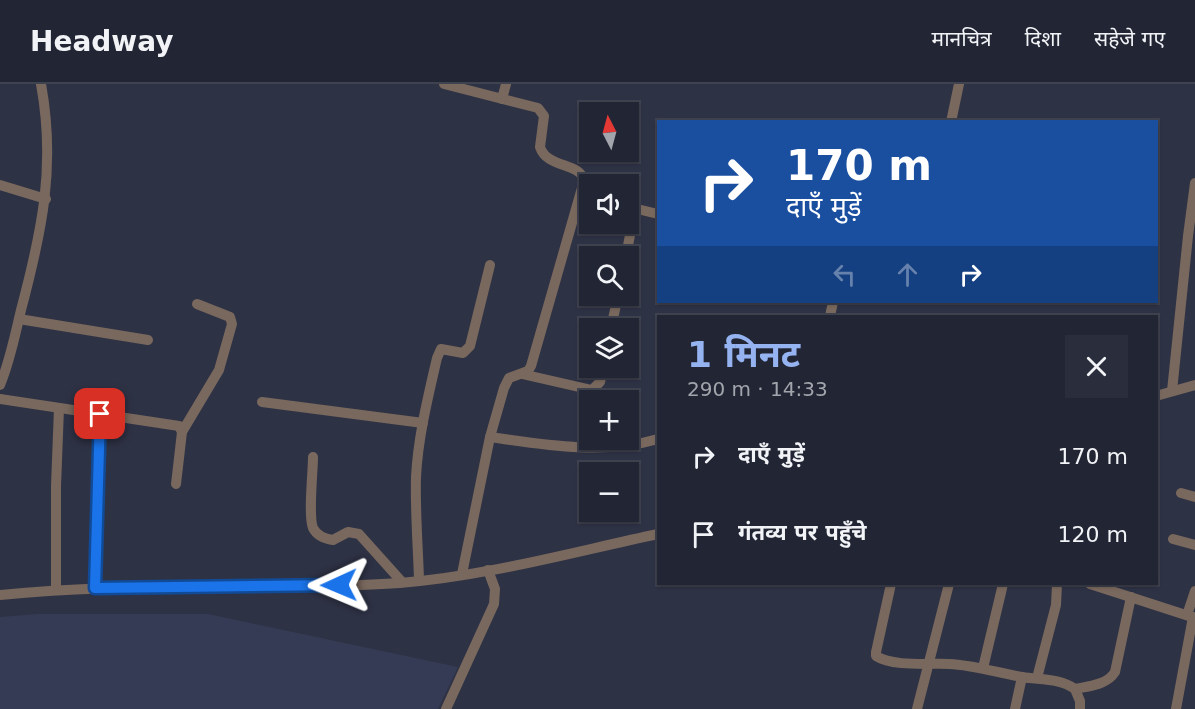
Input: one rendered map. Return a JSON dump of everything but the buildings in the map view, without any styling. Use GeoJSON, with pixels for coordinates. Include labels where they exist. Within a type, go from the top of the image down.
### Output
{"type":"FeatureCollection","features":[{"type":"Feature","properties":{"kind":"street"},"geometry":{"type":"LineString","coordinates":[[1,378],[19,319],[46,199],[48,131],[41,84]]}},
{"type":"Feature","properties":{"kind":"street"},"geometry":{"type":"LineString","coordinates":[[444,84],[538,108],[543,112],[544,121],[540,147],[542,152],[548,159],[581,174]]}},
{"type":"Feature","properties":{"kind":"street"},"geometry":{"type":"LineString","coordinates":[[502,99],[506,84]]}},
{"type":"Feature","properties":{"kind":"street"},"geometry":{"type":"LineString","coordinates":[[951,120],[959,84]]}},
{"type":"Feature","properties":{"kind":"street"},"geometry":{"type":"LineString","coordinates":[[1172,392],[1195,183]]}},
{"type":"Feature","properties":{"kind":"street"},"geometry":{"type":"LineString","coordinates":[[0,185],[46,199]]}},
{"type":"Feature","properties":{"kind":"street"},"geometry":{"type":"LineString","coordinates":[[639,210],[657,214]]}},
{"type":"Feature","properties":{"kind":"street"},"geometry":{"type":"LineString","coordinates":[[462,574],[490,436],[506,382],[509,378],[528,371],[579,215]]}},
{"type":"Feature","properties":{"kind":"street"},"geometry":{"type":"LineString","coordinates":[[419,580],[416,477],[423,423],[438,353],[444,349],[463,353],[470,346],[490,265]]}},
{"type":"Feature","properties":{"kind":"street"},"geometry":{"type":"LineString","coordinates":[[176,484],[182,432],[219,370],[232,324],[230,317],[197,304]]}},
{"type":"Feature","properties":{"kind":"street"},"geometry":{"type":"LineString","coordinates":[[19,319],[148,340]]}},
{"type":"Feature","properties":{"kind":"street"},"geometry":{"type":"LineString","coordinates":[[522,374],[587,390],[596,387]]}},
{"type":"Feature","properties":{"kind":"street"},"geometry":{"type":"LineString","coordinates":[[596,390],[600,378]]}},
{"type":"Feature","properties":{"kind":"street"},"geometry":{"type":"LineString","coordinates":[[1158,396],[1195,385]]}},
{"type":"Feature","properties":{"kind":"street"},"geometry":{"type":"LineString","coordinates":[[0,399],[175,424],[181,428],[182,432]]}},
{"type":"Feature","properties":{"kind":"street"},"geometry":{"type":"LineString","coordinates":[[262,402],[423,423]]}},
{"type":"Feature","properties":{"kind":"street"},"geometry":{"type":"LineString","coordinates":[[56,589],[59,408]]}},
{"type":"Feature","properties":{"kind":"street"},"geometry":{"type":"LineString","coordinates":[[95,588],[100,414]]}},
{"type":"Feature","properties":{"kind":"street"},"geometry":{"type":"LineString","coordinates":[[490,436],[559,447],[579,446]]}},
{"type":"Feature","properties":{"kind":"street"},"geometry":{"type":"LineString","coordinates":[[639,444],[657,439]]}},
{"type":"Feature","properties":{"kind":"street"},"geometry":{"type":"LineString","coordinates":[[313,457],[312,519],[314,530],[329,540],[348,532],[359,534],[402,582]]}},
{"type":"Feature","properties":{"kind":"street"},"geometry":{"type":"LineString","coordinates":[[1181,493],[1195,497]]}},
{"type":"Feature","properties":{"kind":"street"},"geometry":{"type":"LineString","coordinates":[[0,594],[56,589],[197,588],[402,582],[488,570],[657,534]]}},
{"type":"Feature","properties":{"kind":"street"},"geometry":{"type":"LineString","coordinates":[[1173,540],[1195,545]]}},
{"type":"Feature","properties":{"kind":"street"},"geometry":{"type":"LineString","coordinates":[[446,709],[494,604],[495,589],[488,570]]}},
{"type":"Feature","properties":{"kind":"street"},"geometry":{"type":"LineString","coordinates":[[891,585],[876,656],[887,661],[983,668],[1022,677],[1053,680],[1076,689],[1101,683],[1112,677],[1115,672],[1131,597]]}},
{"type":"Feature","properties":{"kind":"street"},"geometry":{"type":"LineString","coordinates":[[917,709],[949,585]]}},
{"type":"Feature","properties":{"kind":"street"},"geometry":{"type":"LineString","coordinates":[[983,668],[1003,585]]}},
{"type":"Feature","properties":{"kind":"street"},"geometry":{"type":"LineString","coordinates":[[1038,678],[1056,605],[1057,585]]}},
{"type":"Feature","properties":{"kind":"street"},"geometry":{"type":"LineString","coordinates":[[1093,585],[1192,617]]}},
{"type":"Feature","properties":{"kind":"street"},"geometry":{"type":"LineString","coordinates":[[1176,709],[1195,591]]}},
{"type":"Feature","properties":{"kind":"street"},"geometry":{"type":"LineString","coordinates":[[1015,709],[1022,677]]}},
{"type":"Feature","properties":{"kind":"street"},"geometry":{"type":"LineString","coordinates":[[1076,689],[1080,709]]}},
{"type":"Feature","properties":{"kind":"shaded area"},"geometry":{"type":"Polygon","coordinates":[[[37,614],[208,614],[458,667],[438,709],[0,709],[0,617],[37,614]]]}},
{"type":"Feature","properties":{"kind":"route"},"geometry":{"type":"LineString","coordinates":[[100,414],[95,588],[339,585]]}}]}
